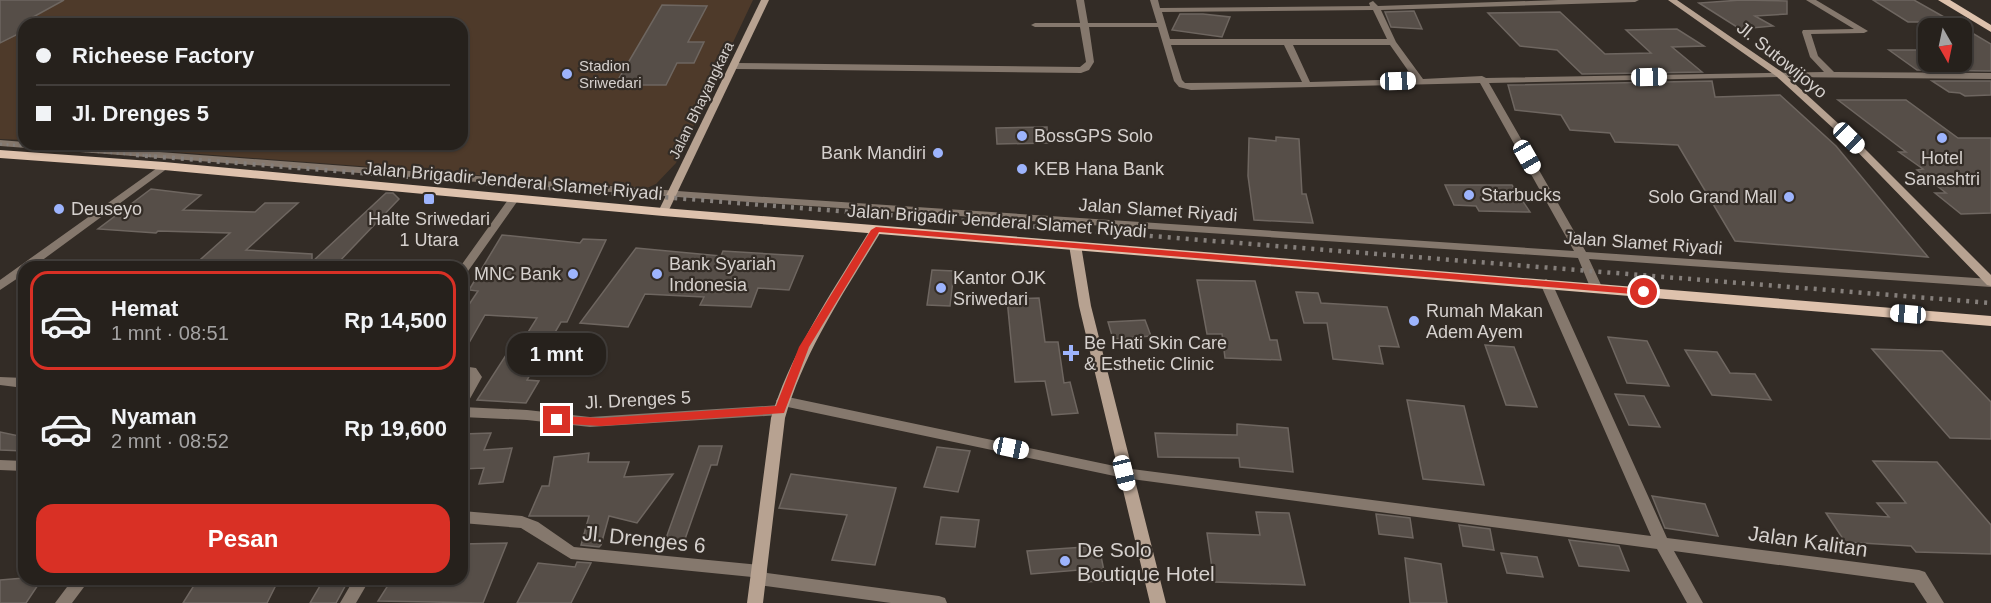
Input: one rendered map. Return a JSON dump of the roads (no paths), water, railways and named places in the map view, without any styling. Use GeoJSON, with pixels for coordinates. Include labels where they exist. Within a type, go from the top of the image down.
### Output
{"type":"FeatureCollection","features":[{"type":"Feature","properties":{"kind":"main road","name":"Jalan Bhayangkara"},"geometry":{"type":"LineString","coordinates":[[663,212],[765,0]]}},
{"type":"Feature","properties":{"kind":"main road","name":"Jl. Sutowijoyo"},"geometry":{"type":"LineString","coordinates":[[1672,0],[1779,74],[1872,160],[1991,283]]}},
{"type":"Feature","properties":{"kind":"main road"},"geometry":{"type":"LineString","coordinates":[[1943,0],[1991,29]]}},
{"type":"Feature","properties":{"kind":"main road","name":"Jalan Brigadir Jenderal Slamet Riyadi"},"geometry":{"type":"LineString","coordinates":[[0,154],[164,166],[876,230],[1991,321]]}},
{"type":"Feature","properties":{"kind":"main road"},"geometry":{"type":"LineString","coordinates":[[755,603],[782,406],[804,347],[876,230]]}},
{"type":"Feature","properties":{"kind":"main road"},"geometry":{"type":"LineString","coordinates":[[1075,245],[1085,306],[1124,473],[1158,603]]}},
{"type":"Feature","properties":{"kind":"street"},"geometry":{"type":"LineString","coordinates":[[735,66],[1073,71],[1086,68],[1090,62],[1080,0]]}},
{"type":"Feature","properties":{"kind":"street"},"geometry":{"type":"LineString","coordinates":[[1154,0],[1178,81],[1182,85],[1191,87],[1779,74],[1991,76]]}},
{"type":"Feature","properties":{"kind":"street"},"geometry":{"type":"LineString","coordinates":[[1371,0],[1392,42],[1420,81]]}},
{"type":"Feature","properties":{"kind":"street"},"geometry":{"type":"LineString","coordinates":[[1157,10],[1376,8],[1635,0]]}},
{"type":"Feature","properties":{"kind":"street"},"geometry":{"type":"LineString","coordinates":[[1810,0],[1864,32],[1806,32],[1814,57],[1832,75]]}},
{"type":"Feature","properties":{"kind":"street"},"geometry":{"type":"LineString","coordinates":[[1035,25],[1162,25]]}},
{"type":"Feature","properties":{"kind":"street"},"geometry":{"type":"LineString","coordinates":[[1167,42],[1392,42]]}},
{"type":"Feature","properties":{"kind":"street"},"geometry":{"type":"LineString","coordinates":[[1288,43],[1307,84]]}},
{"type":"Feature","properties":{"kind":"street"},"geometry":{"type":"LineString","coordinates":[[1482,80],[1583,256],[1596,287]]}},
{"type":"Feature","properties":{"kind":"street","name":"Jalan Slamet Riyadi"},"geometry":{"type":"LineString","coordinates":[[0,143],[18,144]]}},
{"type":"Feature","properties":{"kind":"street","name":"Jalan Slamet Riyadi"},"geometry":{"type":"LineString","coordinates":[[92,150],[673,194],[1991,283]]}},
{"type":"Feature","properties":{"kind":"street"},"geometry":{"type":"LineString","coordinates":[[35,261],[164,166]]}},
{"type":"Feature","properties":{"kind":"street"},"geometry":{"type":"LineString","coordinates":[[468,264],[514,199]]}},
{"type":"Feature","properties":{"kind":"street"},"geometry":{"type":"LineString","coordinates":[[0,286],[18,273]]}},
{"type":"Feature","properties":{"kind":"street"},"geometry":{"type":"LineString","coordinates":[[1546,284],[1661,542],[1695,603]]}},
{"type":"Feature","properties":{"kind":"street"},"geometry":{"type":"LineString","coordinates":[[468,371],[475,376],[468,390]]}},
{"type":"Feature","properties":{"kind":"street"},"geometry":{"type":"LineString","coordinates":[[0,381],[18,382]]}},
{"type":"Feature","properties":{"kind":"street","name":"Jl. Drenges 5"},"geometry":{"type":"LineString","coordinates":[[468,412],[590,422],[782,406],[1124,473]]}},
{"type":"Feature","properties":{"kind":"street"},"geometry":{"type":"LineString","coordinates":[[0,465],[18,466]]}},
{"type":"Feature","properties":{"kind":"street","name":"Jalan Kalitan"},"geometry":{"type":"LineString","coordinates":[[1124,473],[1919,577],[1936,603]]}},
{"type":"Feature","properties":{"kind":"street","name":"Jl. Drenges 6"},"geometry":{"type":"LineString","coordinates":[[468,518],[522,522],[532,526],[572,553],[759,574],[939,603]]}},
{"type":"Feature","properties":{"kind":"street"},"geometry":{"type":"LineString","coordinates":[[63,603],[77,585]]}},
{"type":"Feature","properties":{"kind":"street"},"geometry":{"type":"LineString","coordinates":[[348,603],[358,585]]}},
{"type":"Feature","properties":{"kind":"railway"},"geometry":{"type":"LineString","coordinates":[[0,144],[18,145]]}},
{"type":"Feature","properties":{"kind":"railway"},"geometry":{"type":"LineString","coordinates":[[78,150],[155,156]]}},
{"type":"Feature","properties":{"kind":"railway"},"geometry":{"type":"LineString","coordinates":[[136,155],[1991,303]]}},
{"type":"Feature","properties":{"kind":"place","name":"Stadion Sriwedari"},"geometry":{"type":"Point","coordinates":[567,74]}},
{"type":"Feature","properties":{"kind":"place","name":"BossGPS Solo"},"geometry":{"type":"Point","coordinates":[1022,136]}},
{"type":"Feature","properties":{"kind":"place","name":"Hotel Sanashtri"},"geometry":{"type":"Point","coordinates":[1942,138]}},
{"type":"Feature","properties":{"kind":"place","name":"Bank Mandiri"},"geometry":{"type":"Point","coordinates":[938,153]}},
{"type":"Feature","properties":{"kind":"place","name":"KEB Hana Bank"},"geometry":{"type":"Point","coordinates":[1022,169]}},
{"type":"Feature","properties":{"kind":"place","name":"Starbucks"},"geometry":{"type":"Point","coordinates":[1469,195]}},
{"type":"Feature","properties":{"kind":"place","name":"Solo Grand Mall"},"geometry":{"type":"Point","coordinates":[1789,197]}},
{"type":"Feature","properties":{"kind":"place","name":"Halte Sriwedari 1 Utara"},"geometry":{"type":"Point","coordinates":[429,199]}},
{"type":"Feature","properties":{"kind":"place","name":"Deuseyo"},"geometry":{"type":"Point","coordinates":[59,209]}},
{"type":"Feature","properties":{"kind":"place","name":"MNC Bank"},"geometry":{"type":"Point","coordinates":[573,274]}},
{"type":"Feature","properties":{"kind":"place","name":"Bank Syariah Indonesia"},"geometry":{"type":"Point","coordinates":[657,274]}},
{"type":"Feature","properties":{"kind":"place","name":"Kantor OJK Sriwedari"},"geometry":{"type":"Point","coordinates":[941,288]}},
{"type":"Feature","properties":{"kind":"place","name":"Rumah Makan Adem Ayem"},"geometry":{"type":"Point","coordinates":[1414,321]}},
{"type":"Feature","properties":{"kind":"place","name":"Be Hati Skin Care & Esthetic Clinic"},"geometry":{"type":"Point","coordinates":[1071,353]}},
{"type":"Feature","properties":{"kind":"place","name":"De Solo Boutique Hotel"},"geometry":{"type":"Point","coordinates":[1065,561]}}]}
